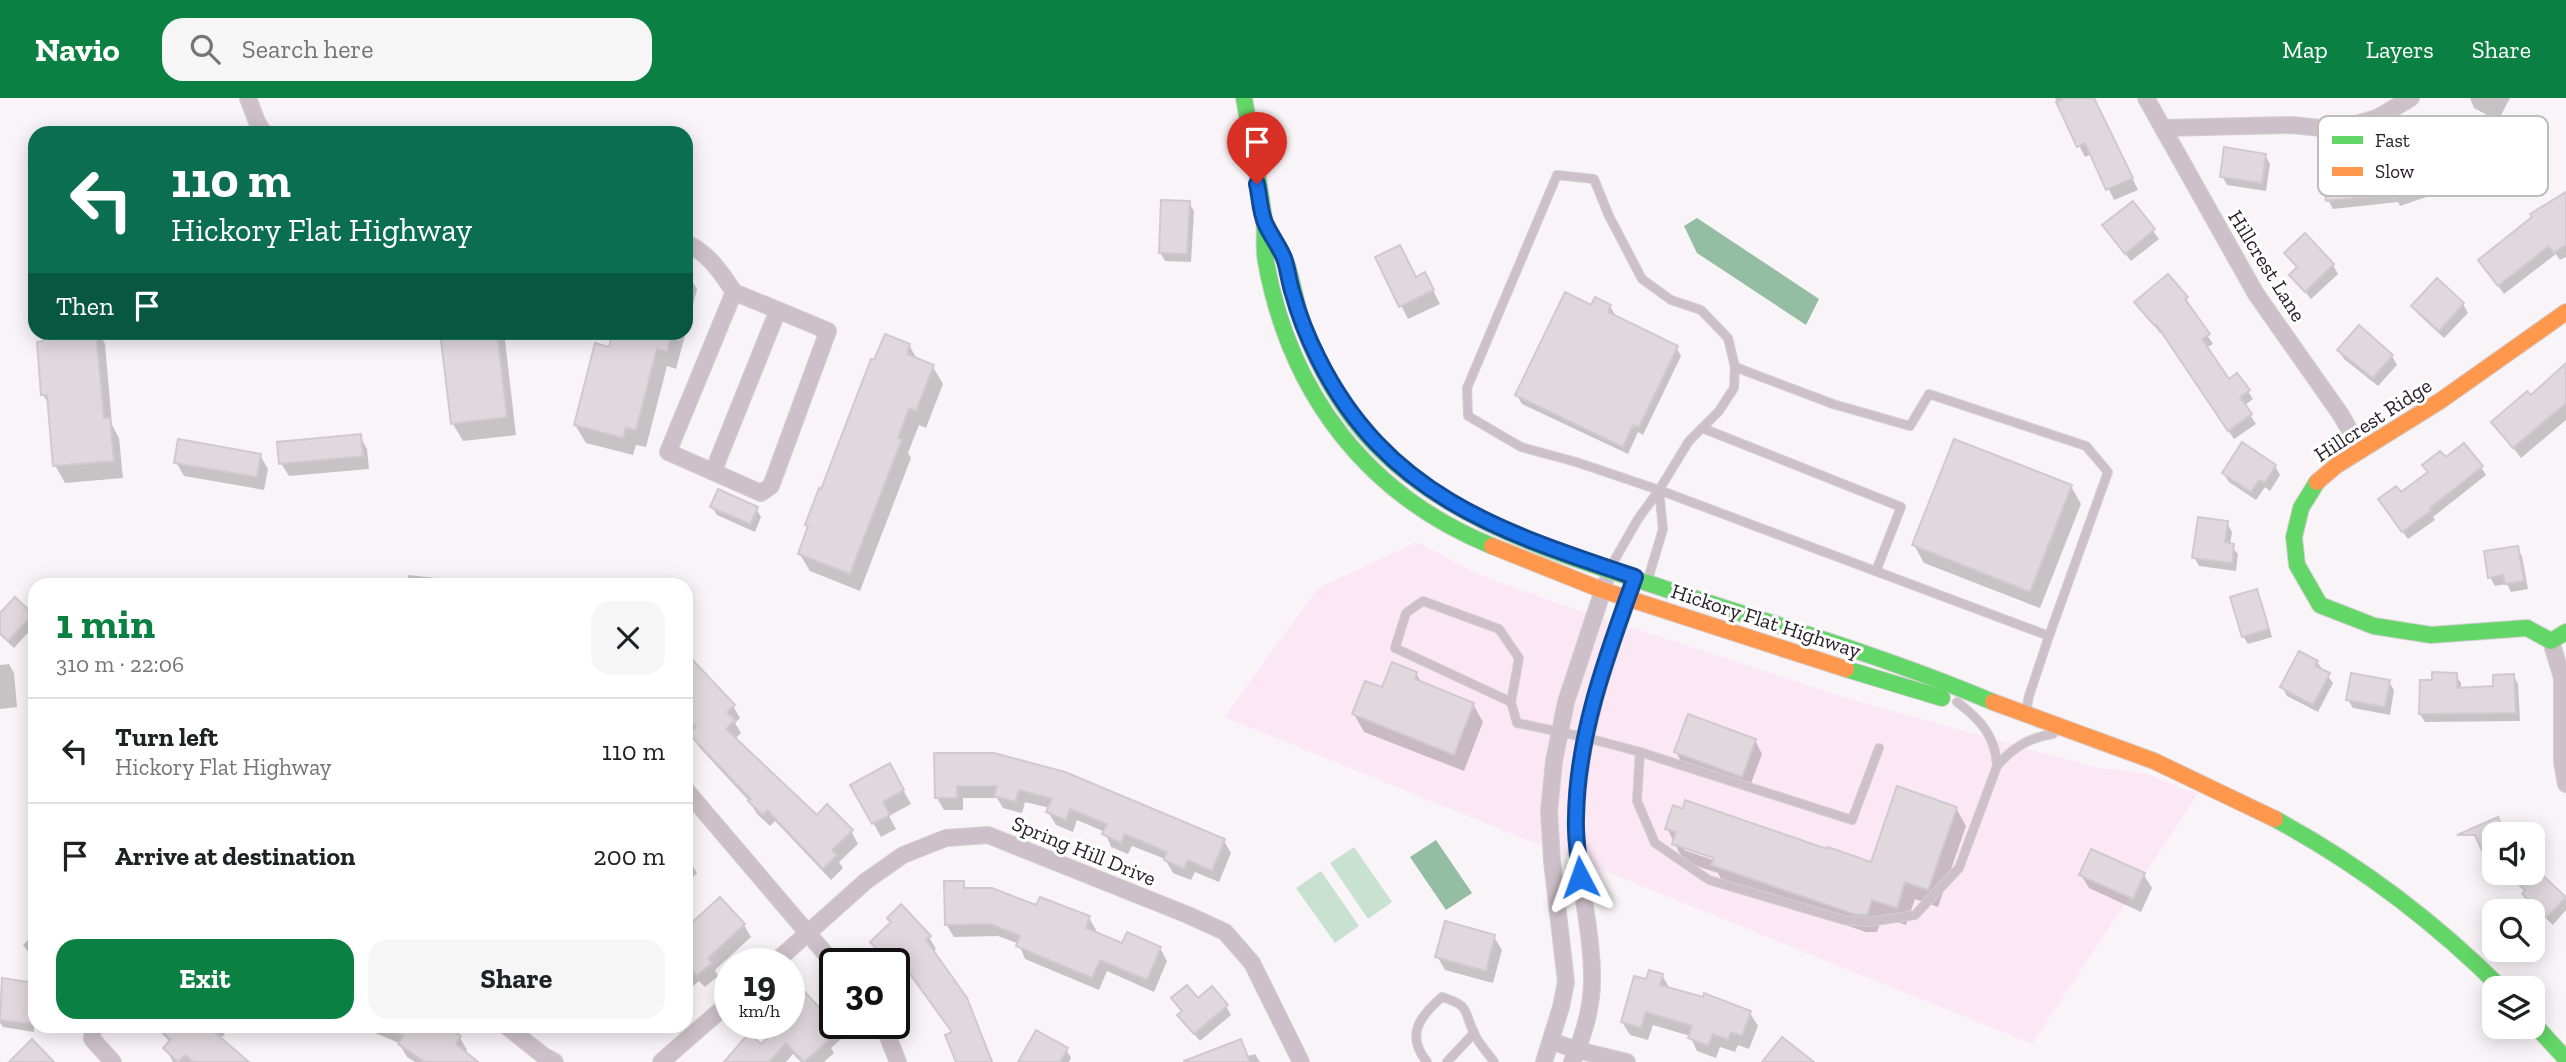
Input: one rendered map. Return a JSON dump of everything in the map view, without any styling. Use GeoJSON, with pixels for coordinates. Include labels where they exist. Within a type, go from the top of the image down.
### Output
{"type":"FeatureCollection","features":[{"type":"Feature","properties":{"kind":"main road","name":"Hickory Flat Highway"},"geometry":{"type":"LineString","coordinates":[[1244,98],[1265,223],[1265,260],[1285,336],[1310,390],[1353,449],[1389,486],[1434,518],[1497,549],[1627,599],[1779,649],[1957,702],[2030,716]]}},
{"type":"Feature","properties":{"kind":"main road","name":"Hickory Flat Highway"},"geometry":{"type":"LineString","coordinates":[[1265,223],[1283,257],[1297,306],[1317,357],[1346,408],[1378,447],[1416,480],[1469,512],[1533,541],[1912,670],[2185,774],[2313,840],[2363,870],[2454,941],[2489,976]]}},
{"type":"Feature","properties":{"kind":"main road","name":"Hillcrest Ridge"},"geometry":{"type":"LineString","coordinates":[[2552,641],[2527,628],[2431,635],[2402,632],[2356,620],[2320,605],[2297,565],[2294,537],[2301,508],[2315,484],[2337,464],[2440,401],[2566,313]]}},
{"type":"Feature","properties":{"kind":"main road"},"geometry":{"type":"LineString","coordinates":[[2552,641],[2566,632]]}},
{"type":"Feature","properties":{"kind":"main road"},"geometry":{"type":"LineString","coordinates":[[2545,1033],[2563,1048]]}},
{"type":"Feature","properties":{"kind":"street"},"geometry":{"type":"LineString","coordinates":[[248,98],[260,126]]}},
{"type":"Feature","properties":{"kind":"street","name":"Hillcrest Lane"},"geometry":{"type":"LineString","coordinates":[[2146,98],[2256,294],[2341,415],[2361,450]]}},
{"type":"Feature","properties":{"kind":"street"},"geometry":{"type":"LineString","coordinates":[[2380,116],[2412,98]]}},
{"type":"Feature","properties":{"kind":"street"},"geometry":{"type":"LineString","coordinates":[[2163,128],[2292,125],[2318,128]]}},
{"type":"Feature","properties":{"kind":"street"},"geometry":{"type":"LineString","coordinates":[[693,246],[719,268],[734,292],[828,331],[771,486],[761,493],[668,452],[734,292]]}},
{"type":"Feature","properties":{"kind":"street"},"geometry":{"type":"LineString","coordinates":[[713,472],[778,310]]}},
{"type":"Feature","properties":{"kind":"street"},"geometry":{"type":"LineString","coordinates":[[1544,1062],[1566,982],[1549,811],[1554,761],[1566,702],[1610,569]]}},
{"type":"Feature","properties":{"kind":"street"},"geometry":{"type":"LineString","coordinates":[[1574,1056],[1590,1003],[1592,974],[1576,820],[1584,737],[1627,599],[1641,579]]}},
{"type":"Feature","properties":{"kind":"street"},"geometry":{"type":"LineString","coordinates":[[2552,641],[2562,678],[2562,762],[2566,784]]}},
{"type":"Feature","properties":{"kind":"street"},"geometry":{"type":"LineString","coordinates":[[693,798],[821,948]]}},
{"type":"Feature","properties":{"kind":"street","name":"Spring Hill Drive"},"geometry":{"type":"LineString","coordinates":[[790,948],[866,881],[903,855],[946,838],[988,835],[1225,932],[1252,963],[1301,1062]]}},
{"type":"Feature","properties":{"kind":"street"},"geometry":{"type":"LineString","coordinates":[[661,1062],[714,1016]]}},
{"type":"Feature","properties":{"kind":"street"},"geometry":{"type":"LineString","coordinates":[[92,1033],[92,1040],[114,1062]]}},
{"type":"Feature","properties":{"kind":"street"},"geometry":{"type":"LineString","coordinates":[[515,1033],[555,1062]]}},
{"type":"Feature","properties":{"kind":"street"},"geometry":{"type":"LineString","coordinates":[[889,1039],[898,1062]]}},
{"type":"Feature","properties":{"kind":"street"},"geometry":{"type":"LineString","coordinates":[[1551,1041],[1574,1056],[1627,1062]]}},
{"type":"Feature","properties":{"kind":"lane"},"geometry":{"type":"LineString","coordinates":[[1610,569],[1638,519],[1659,490],[1689,441],[1719,411],[1734,388],[1735,367],[1728,338],[1701,310],[1671,300],[1642,279],[1609,216],[1594,179],[1557,175],[1467,388],[1468,416],[1521,447],[1659,490],[2049,636]]}},
{"type":"Feature","properties":{"kind":"lane"},"geometry":{"type":"LineString","coordinates":[[1735,367],[1833,404],[1910,426],[1929,394],[2086,446],[2108,472],[2029,696],[2030,716]]}},
{"type":"Feature","properties":{"kind":"lane"},"geometry":{"type":"LineString","coordinates":[[1702,428],[1901,507],[1876,571]]}},
{"type":"Feature","properties":{"kind":"lane"},"geometry":{"type":"LineString","coordinates":[[1641,579],[1663,529],[1659,490]]}},
{"type":"Feature","properties":{"kind":"lane"},"geometry":{"type":"LineString","coordinates":[[1511,702],[1395,648],[1406,613],[1423,601],[1499,629],[1519,658],[1511,702],[1517,723],[1640,752],[1852,820],[1879,748]]}},
{"type":"Feature","properties":{"kind":"lane"},"geometry":{"type":"LineString","coordinates":[[1957,702],[1974,716],[1989,734],[1997,766]]}},
{"type":"Feature","properties":{"kind":"lane"},"geometry":{"type":"LineString","coordinates":[[1640,752],[1637,800],[1655,843],[1709,880],[1844,920],[1869,922],[1915,915],[1959,868],[1997,766],[2022,743],[2046,735],[2073,732]]}},
{"type":"Feature","properties":{"kind":"lane"},"geometry":{"type":"LineString","coordinates":[[1427,1062],[1420,1054],[1416,1030],[1425,1012],[1442,997],[1459,1002],[1471,1018],[1474,1033],[1494,1062]]}},
{"type":"Feature","properties":{"kind":"lane"},"geometry":{"type":"LineString","coordinates":[[1447,1062],[1474,1033]]}},
{"type":"Feature","properties":{"kind":"shaded area"},"geometry":{"type":"Polygon","coordinates":[[[1697,218],[1819,299],[1806,325],[1697,253],[1684,226],[1697,218]]]}},
{"type":"Feature","properties":{"kind":"shaded area"},"geometry":{"type":"Polygon","coordinates":[[[1417,542],[1477,574],[1554,602],[1846,698],[2098,768],[2145,773],[2188,791],[2200,791],[2032,1044],[1224,717],[1318,588],[1417,542]]]}},
{"type":"Feature","properties":{"kind":"shaded area"},"geometry":{"type":"Polygon","coordinates":[[[1436,840],[1472,893],[1446,910],[1410,857],[1436,840]]]}},
{"type":"Feature","properties":{"kind":"shaded area"},"geometry":{"type":"Polygon","coordinates":[[[1354,847],[1392,902],[1368,919],[1330,863],[1354,847]]]}},
{"type":"Feature","properties":{"kind":"shaded area"},"geometry":{"type":"Polygon","coordinates":[[[1321,871],[1359,926],[1335,943],[1296,888],[1321,871]]]}},
{"type":"Feature","properties":{"kind":"building"},"geometry":{"type":"Polygon","coordinates":[[[2065,98],[2094,98],[2133,178],[2106,190],[2085,143],[2077,147],[2056,102],[2065,98]]]}},
{"type":"Feature","properties":{"kind":"building"},"geometry":{"type":"Polygon","coordinates":[[[2224,147],[2266,154],[2262,183],[2220,177],[2224,147]]]}},
{"type":"Feature","properties":{"kind":"building"},"geometry":{"type":"Polygon","coordinates":[[[2566,192],[2566,245],[2553,253],[2549,246],[2498,286],[2478,260],[2532,217],[2530,214],[2566,192]]]}},
{"type":"Feature","properties":{"kind":"building"},"geometry":{"type":"Polygon","coordinates":[[[2326,196],[2373,196],[2326,201],[2326,196]]]}},
{"type":"Feature","properties":{"kind":"building"},"geometry":{"type":"Polygon","coordinates":[[[1161,200],[1190,201],[1187,254],[1159,253],[1161,200]]]}},
{"type":"Feature","properties":{"kind":"building"},"geometry":{"type":"Polygon","coordinates":[[[2133,201],[2155,229],[2125,254],[2102,225],[2133,201]]]}},
{"type":"Feature","properties":{"kind":"building"},"geometry":{"type":"Polygon","coordinates":[[[2305,233],[2334,264],[2305,292],[2289,275],[2297,267],[2284,253],[2305,233]]]}},
{"type":"Feature","properties":{"kind":"building"},"geometry":{"type":"Polygon","coordinates":[[[1400,245],[1416,277],[1425,272],[1434,290],[1399,307],[1375,257],[1400,245]]]}},
{"type":"Feature","properties":{"kind":"building"},"geometry":{"type":"Polygon","coordinates":[[[2168,274],[2188,297],[2185,299],[2210,334],[2202,339],[2229,379],[2237,373],[2250,390],[2240,397],[2252,414],[2228,431],[2156,324],[2154,325],[2134,302],[2168,274]]]}},
{"type":"Feature","properties":{"kind":"building"},"geometry":{"type":"Polygon","coordinates":[[[2437,278],[2464,303],[2439,331],[2411,306],[2437,278]]]}},
{"type":"Feature","properties":{"kind":"building"},"geometry":{"type":"Polygon","coordinates":[[[1565,292],[1591,305],[1595,297],[1611,305],[1608,312],[1678,346],[1639,427],[1633,425],[1623,447],[1515,395],[1565,292]]]}},
{"type":"Feature","properties":{"kind":"building"},"geometry":{"type":"Polygon","coordinates":[[[2359,325],[2393,355],[2373,378],[2337,350],[2359,325]]]}},
{"type":"Feature","properties":{"kind":"building"},"geometry":{"type":"Polygon","coordinates":[[[885,334],[910,344],[907,354],[934,365],[916,411],[909,408],[898,438],[902,439],[850,574],[798,554],[808,526],[805,525],[819,488],[821,489],[871,359],[874,360],[885,334]]]}},
{"type":"Feature","properties":{"kind":"building"},"geometry":{"type":"Polygon","coordinates":[[[97,340],[104,418],[110,418],[114,461],[53,466],[47,395],[41,395],[37,342],[97,340]]]}},
{"type":"Feature","properties":{"kind":"building"},"geometry":{"type":"Polygon","coordinates":[[[441,340],[498,340],[507,417],[451,424],[441,340]]]}},
{"type":"Feature","properties":{"kind":"building"},"geometry":{"type":"Polygon","coordinates":[[[611,340],[670,340],[667,352],[657,349],[636,430],[626,428],[623,438],[574,425],[595,343],[609,347],[611,340]]]}},
{"type":"Feature","properties":{"kind":"building"},"geometry":{"type":"Polygon","coordinates":[[[2566,363],[2566,403],[2513,448],[2491,422],[2527,391],[2531,395],[2566,363]]]}},
{"type":"Feature","properties":{"kind":"building"},"geometry":{"type":"Polygon","coordinates":[[[361,434],[363,456],[279,464],[277,442],[361,434]]]}},
{"type":"Feature","properties":{"kind":"building"},"geometry":{"type":"Polygon","coordinates":[[[178,439],[261,454],[257,477],[174,463],[178,439]]]}},
{"type":"Feature","properties":{"kind":"building"},"geometry":{"type":"Polygon","coordinates":[[[1954,439],[2072,485],[2030,592],[1912,545],[1954,439]]]}},
{"type":"Feature","properties":{"kind":"building"},"geometry":{"type":"Polygon","coordinates":[[[2242,442],[2276,465],[2265,483],[2259,480],[2251,492],[2222,473],[2242,442]]]}},
{"type":"Feature","properties":{"kind":"building"},"geometry":{"type":"Polygon","coordinates":[[[2464,443],[2483,466],[2402,532],[2378,499],[2396,486],[2401,492],[2428,472],[2422,465],[2440,451],[2446,457],[2464,443]]]}},
{"type":"Feature","properties":{"kind":"building"},"geometry":{"type":"Polygon","coordinates":[[[718,489],[758,507],[750,524],[710,507],[718,489]]]}},
{"type":"Feature","properties":{"kind":"building"},"geometry":{"type":"Polygon","coordinates":[[[2198,517],[2228,521],[2225,542],[2234,544],[2232,563],[2192,558],[2198,517]]]}},
{"type":"Feature","properties":{"kind":"building"},"geometry":{"type":"Polygon","coordinates":[[[2518,546],[2524,581],[2505,584],[2503,575],[2488,578],[2484,551],[2518,546]]]}},
{"type":"Feature","properties":{"kind":"building"},"geometry":{"type":"Polygon","coordinates":[[[2257,589],[2269,629],[2242,637],[2230,597],[2257,589]]]}},
{"type":"Feature","properties":{"kind":"building"},"geometry":{"type":"Polygon","coordinates":[[[15,597],[28,609],[28,619],[8,641],[0,633],[0,613],[15,597]]]}},
{"type":"Feature","properties":{"kind":"building"},"geometry":{"type":"Polygon","coordinates":[[[2299,651],[2318,661],[2315,666],[2330,673],[2313,705],[2280,687],[2299,651]]]}},
{"type":"Feature","properties":{"kind":"building"},"geometry":{"type":"Polygon","coordinates":[[[693,660],[735,705],[727,712],[735,720],[726,729],[817,815],[827,804],[853,830],[832,850],[837,855],[823,869],[767,810],[763,815],[748,801],[751,799],[693,738],[693,730],[696,727],[693,724],[693,660]]]}},
{"type":"Feature","properties":{"kind":"building"},"geometry":{"type":"Polygon","coordinates":[[[1392,662],[1417,672],[1415,679],[1474,703],[1454,755],[1352,714],[1365,681],[1382,687],[1392,662]]]}},
{"type":"Feature","properties":{"kind":"building"},"geometry":{"type":"Polygon","coordinates":[[[2432,672],[2457,673],[2457,688],[2493,686],[2493,675],[2514,674],[2516,713],[2419,714],[2420,680],[2432,680],[2432,672]]]}},
{"type":"Feature","properties":{"kind":"building"},"geometry":{"type":"Polygon","coordinates":[[[2351,673],[2390,680],[2385,707],[2346,700],[2351,673]]]}},
{"type":"Feature","properties":{"kind":"building"},"geometry":{"type":"Polygon","coordinates":[[[1688,714],[1756,739],[1742,777],[1674,752],[1688,714]]]}},
{"type":"Feature","properties":{"kind":"building"},"geometry":{"type":"Polygon","coordinates":[[[934,753],[994,753],[1065,772],[1225,839],[1212,871],[1188,860],[1184,869],[1164,860],[1167,852],[1125,834],[1121,843],[1102,834],[1107,824],[1070,809],[1066,820],[1046,812],[1052,799],[1019,790],[1015,802],[994,796],[997,786],[957,786],[957,798],[935,798],[934,753]]]}},
{"type":"Feature","properties":{"kind":"building"},"geometry":{"type":"Polygon","coordinates":[[[890,763],[904,790],[883,802],[890,815],[872,824],[850,785],[890,763]]]}},
{"type":"Feature","properties":{"kind":"building"},"geometry":{"type":"Polygon","coordinates":[[[1897,786],[1957,807],[1928,890],[1905,882],[1897,908],[1872,900],[1867,915],[1854,914],[1711,865],[1714,858],[1672,844],[1676,832],[1665,829],[1673,805],[1683,809],[1685,800],[1871,862],[1897,786]]]}},
{"type":"Feature","properties":{"kind":"building"},"geometry":{"type":"Polygon","coordinates":[[[2498,817],[2500,822],[2487,822],[2498,817]]]}},
{"type":"Feature","properties":{"kind":"building"},"geometry":{"type":"Polygon","coordinates":[[[2482,824],[2482,850],[2475,835],[2457,835],[2482,824]]]}},
{"type":"Feature","properties":{"kind":"building"},"geometry":{"type":"Polygon","coordinates":[[[2091,849],[2145,873],[2133,899],[2079,875],[2091,849]]]}},
{"type":"Feature","properties":{"kind":"building"},"geometry":{"type":"Polygon","coordinates":[[[2545,878],[2566,897],[2547,917],[2545,899],[2527,899],[2522,894],[2525,890],[2520,885],[2545,885],[2545,878]]]}},
{"type":"Feature","properties":{"kind":"building"},"geometry":{"type":"Polygon","coordinates":[[[944,881],[964,881],[964,888],[992,888],[1036,905],[1040,897],[1090,916],[1086,928],[1122,943],[1127,932],[1161,947],[1147,980],[1100,960],[1092,978],[1016,946],[1020,936],[990,924],[945,925],[944,881]]]}},
{"type":"Feature","properties":{"kind":"building"},"geometry":{"type":"Polygon","coordinates":[[[720,897],[745,924],[719,948],[714,948],[714,952],[708,958],[712,963],[697,976],[693,972],[693,922],[720,897]]]}},
{"type":"Feature","properties":{"kind":"building"},"geometry":{"type":"Polygon","coordinates":[[[901,904],[931,936],[926,940],[967,998],[992,1062],[956,1062],[945,1035],[952,1032],[910,974],[910,948],[876,948],[870,942],[891,922],[887,918],[901,904]]]}},
{"type":"Feature","properties":{"kind":"building"},"geometry":{"type":"Polygon","coordinates":[[[1445,921],[1495,935],[1486,971],[1435,957],[1445,921]]]}},
{"type":"Feature","properties":{"kind":"building"},"geometry":{"type":"Polygon","coordinates":[[[1649,970],[1663,974],[1660,985],[1703,997],[1704,993],[1751,1011],[1742,1036],[1731,1032],[1728,1040],[1713,1034],[1708,1046],[1688,1038],[1692,1026],[1646,1012],[1641,1028],[1621,1022],[1634,976],[1646,979],[1649,970]]]}},
{"type":"Feature","properties":{"kind":"building"},"geometry":{"type":"Polygon","coordinates":[[[2,978],[28,982],[28,1024],[0,1020],[2,978]]]}},
{"type":"Feature","properties":{"kind":"building"},"geometry":{"type":"Polygon","coordinates":[[[1187,985],[1198,998],[1212,986],[1228,1005],[1194,1034],[1177,1015],[1182,1011],[1171,998],[1187,985]]]}},
{"type":"Feature","properties":{"kind":"building"},"geometry":{"type":"Polygon","coordinates":[[[805,992],[819,1007],[819,1039],[829,1040],[804,1062],[786,1043],[769,1062],[724,1062],[744,1039],[756,1039],[761,1044],[766,1039],[805,1039],[805,992]]]}},
{"type":"Feature","properties":{"kind":"building"},"geometry":{"type":"Polygon","coordinates":[[[1036,1030],[1068,1048],[1060,1062],[1018,1062],[1036,1030]]]}},
{"type":"Feature","properties":{"kind":"building"},"geometry":{"type":"Polygon","coordinates":[[[164,1033],[215,1033],[249,1062],[193,1062],[185,1055],[178,1062],[163,1048],[171,1039],[164,1033]]]}},
{"type":"Feature","properties":{"kind":"building"},"geometry":{"type":"Polygon","coordinates":[[[396,1033],[456,1033],[461,1036],[456,1044],[478,1062],[425,1062],[398,1044],[403,1036],[396,1033]]]}},
{"type":"Feature","properties":{"kind":"building"},"geometry":{"type":"Polygon","coordinates":[[[1782,1037],[1814,1062],[1762,1062],[1782,1037]]]}},
{"type":"Feature","properties":{"kind":"building"},"geometry":{"type":"Polygon","coordinates":[[[32,1039],[54,1062],[9,1062],[32,1039]]]}},
{"type":"Feature","properties":{"kind":"building"},"geometry":{"type":"Polygon","coordinates":[[[1241,1039],[1250,1062],[1184,1062],[1184,1061],[1241,1039]]]}},
{"type":"Feature","properties":{"kind":"traffic: fast"},"geometry":{"type":"LineString","coordinates":[[1244,98],[1265,224],[1266,262],[1277,310],[1294,355],[1315,396],[1341,434],[1372,469],[1407,499],[1447,525],[1492,546]]}},
{"type":"Feature","properties":{"kind":"traffic: fast"},"geometry":{"type":"LineString","coordinates":[[1265,223],[1287,265],[1307,335],[1331,385],[1354,420],[1386,455],[1423,485],[1506,532],[1551,550],[1880,659],[1993,702]]}},
{"type":"Feature","properties":{"kind":"traffic: fast"},"geometry":{"type":"LineString","coordinates":[[2317,482],[2301,508],[2294,537],[2297,565],[2320,605],[2374,626],[2431,635],[2527,628],[2551,641],[2566,632]]}},
{"type":"Feature","properties":{"kind":"traffic: fast"},"geometry":{"type":"LineString","coordinates":[[1846,669],[1942,698]]}},
{"type":"Feature","properties":{"kind":"traffic: fast"},"geometry":{"type":"LineString","coordinates":[[2275,819],[2337,855],[2395,896],[2450,940],[2488,976]]}},
{"type":"Feature","properties":{"kind":"traffic: fast"},"geometry":{"type":"LineString","coordinates":[[2545,1036],[2566,1059]]}},
{"type":"Feature","properties":{"kind":"traffic: slow"},"geometry":{"type":"LineString","coordinates":[[2317,482],[2337,465],[2440,401],[2566,312]]}},
{"type":"Feature","properties":{"kind":"traffic: slow"},"geometry":{"type":"LineString","coordinates":[[1492,546],[1602,590],[1846,669]]}},
{"type":"Feature","properties":{"kind":"traffic: slow"},"geometry":{"type":"LineString","coordinates":[[1993,702],[2154,761],[2275,819]]}},
{"type":"Feature","properties":{"kind":"route"},"geometry":{"type":"LineString","coordinates":[[1257,184],[1265,223],[1283,257],[1293,294],[1317,357],[1346,408],[1378,447],[1416,480],[1469,512],[1533,541],[1635,577],[1594,698],[1584,737],[1576,820],[1580,877]]}}]}
